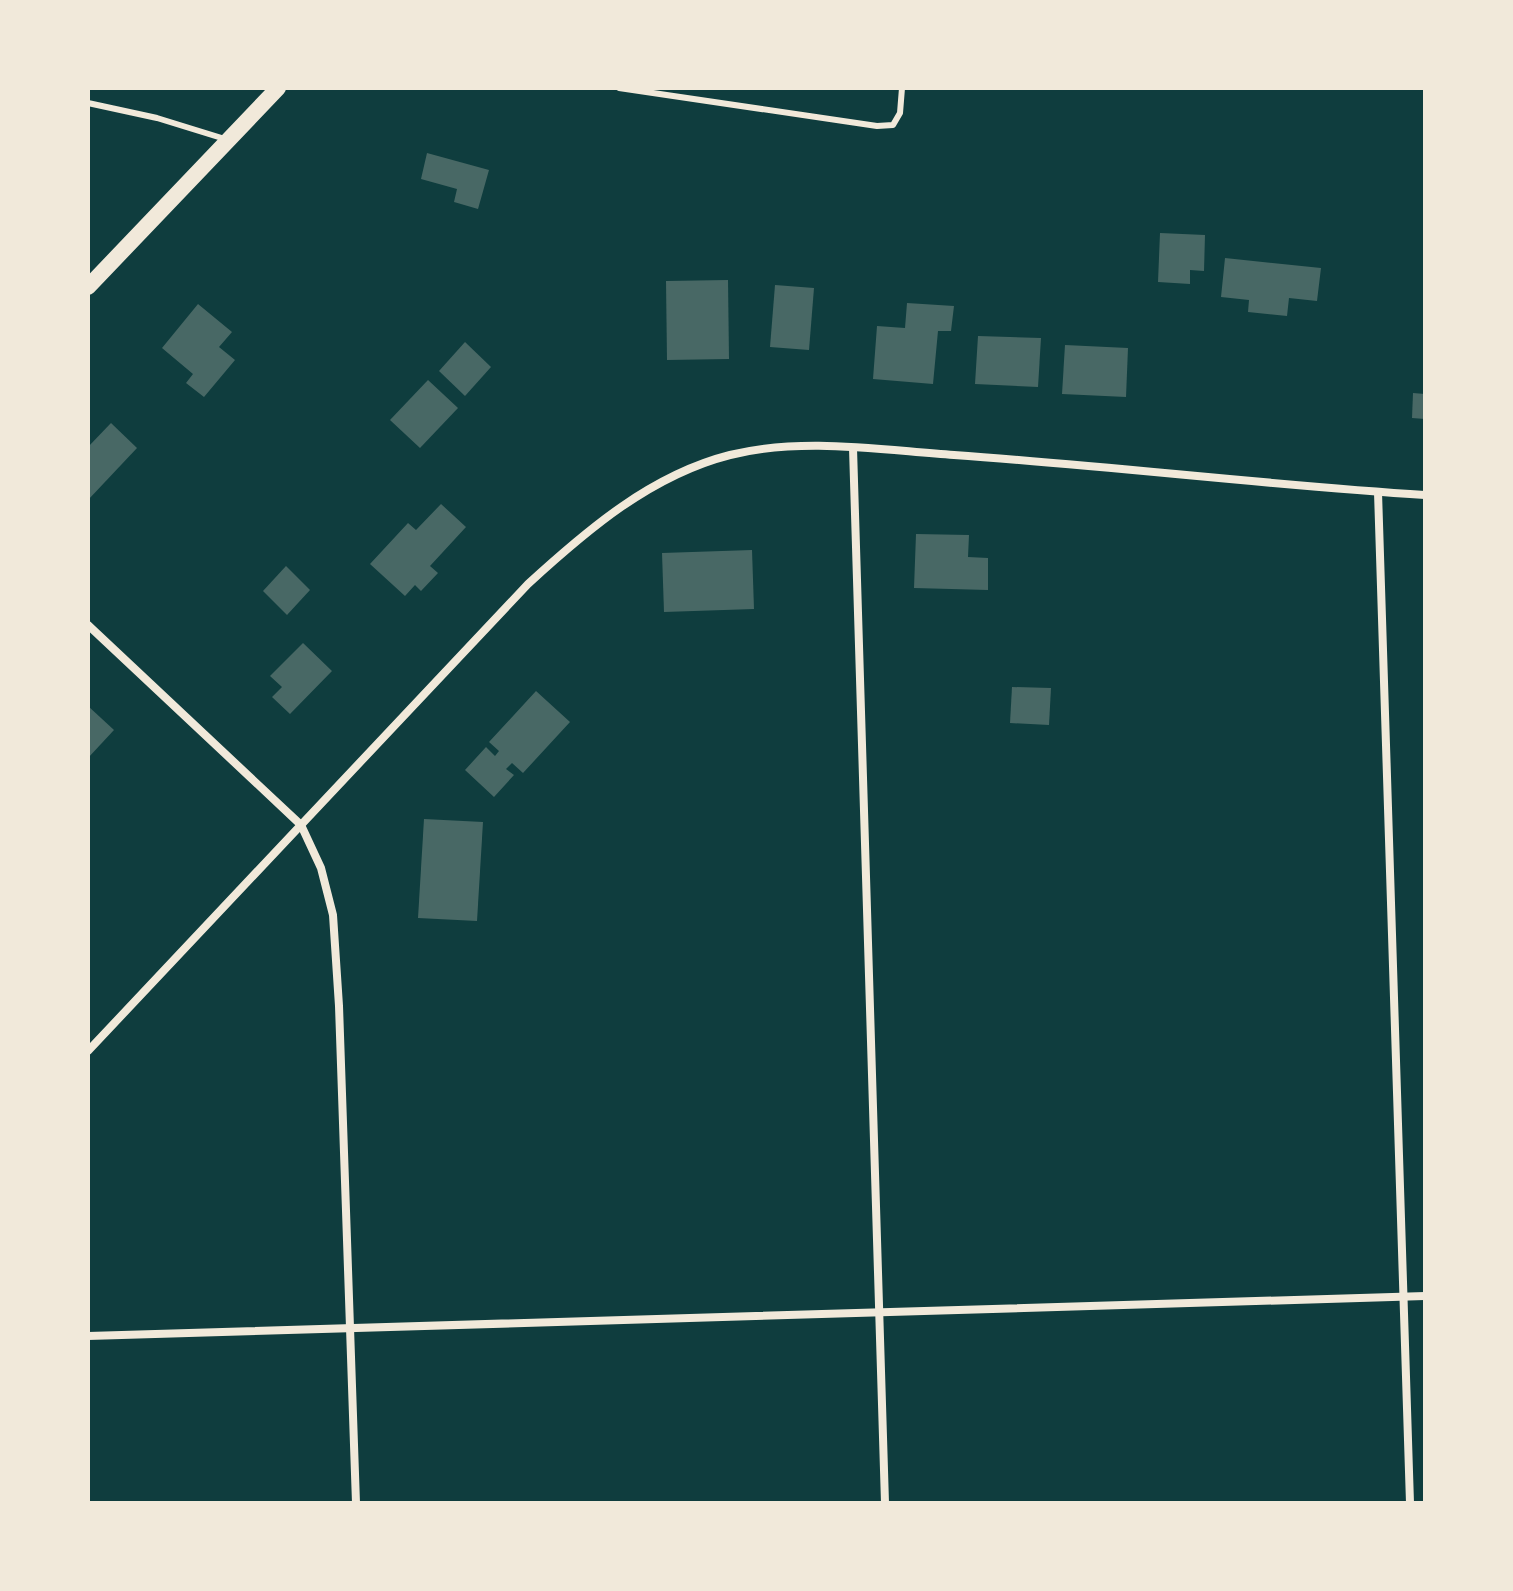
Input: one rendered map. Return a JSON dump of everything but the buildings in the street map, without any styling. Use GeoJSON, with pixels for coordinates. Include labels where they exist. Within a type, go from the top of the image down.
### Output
{"type":"FeatureCollection","features":[{"type":"Feature","properties":{"kind":"main road"},"geometry":{"type":"LineString","coordinates":[[88,287],[278,88]]}},
{"type":"Feature","properties":{"kind":"street"},"geometry":{"type":"LineString","coordinates":[[88,1051],[528,584],[581,536],[637,496],[683,471],[730,455],[801,445],[995,458],[1425,495]]}},
{"type":"Feature","properties":{"kind":"street"},"geometry":{"type":"LineString","coordinates":[[853,448],[885,1503]]}},
{"type":"Feature","properties":{"kind":"street"},"geometry":{"type":"LineString","coordinates":[[1378,492],[1410,1503]]}},
{"type":"Feature","properties":{"kind":"street"},"geometry":{"type":"LineString","coordinates":[[88,625],[301,825],[321,868],[333,915],[339,1006],[356,1503]]}},
{"type":"Feature","properties":{"kind":"street"},"geometry":{"type":"LineString","coordinates":[[88,1336],[1425,1296]]}},
{"type":"Feature","properties":{"kind":"lane"},"geometry":{"type":"LineString","coordinates":[[619,88],[877,126],[893,125],[900,113],[902,88]]}},
{"type":"Feature","properties":{"kind":"lane"},"geometry":{"type":"LineString","coordinates":[[88,103],[157,118],[229,140]]}}]}
